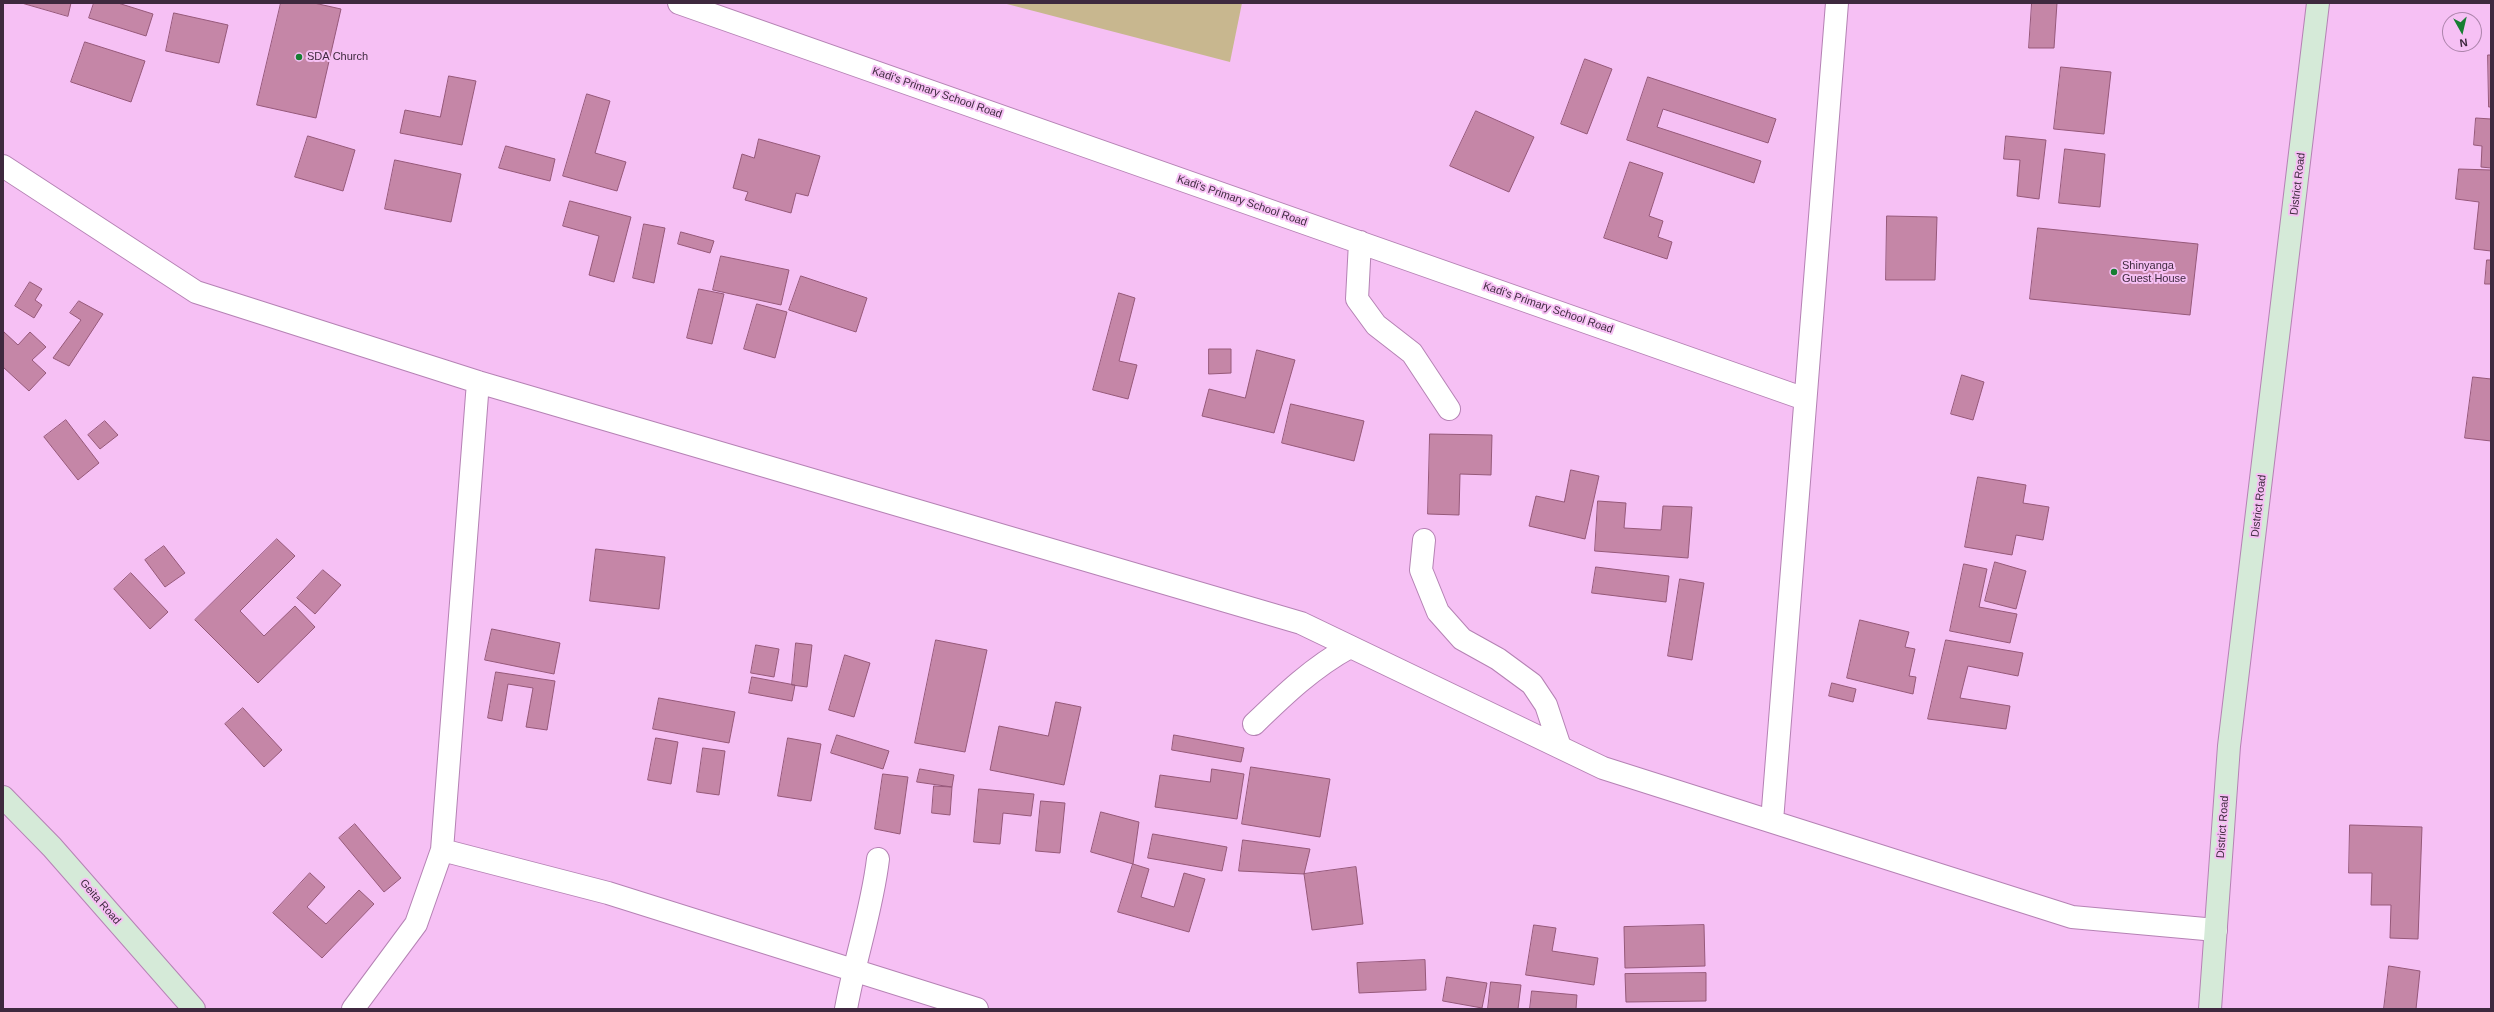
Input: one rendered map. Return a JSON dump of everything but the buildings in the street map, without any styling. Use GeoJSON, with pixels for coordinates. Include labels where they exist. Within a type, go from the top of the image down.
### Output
{"type":"FeatureCollection","features":[{"type":"Feature","properties":{"kind":"street","name":"Kadi's Primary School Road"},"geometry":{"type":"LineString","coordinates":[[679,3],[1805,399]]}},
{"type":"Feature","properties":{"kind":"street"},"geometry":{"type":"LineString","coordinates":[[1772,821],[1837,3]]}},
{"type":"Feature","properties":{"kind":"street","name":"District Road"},"geometry":{"type":"LineString","coordinates":[[2210,1009],[2230,746],[2318,3]]}},
{"type":"Feature","properties":{"kind":"street"},"geometry":{"type":"LineString","coordinates":[[3,166],[196,292],[478,382],[1301,623],[1604,768],[2072,918],[2216,930]]}},
{"type":"Feature","properties":{"kind":"street"},"geometry":{"type":"LineString","coordinates":[[1360,242],[1357,299],[1376,325],[1412,353],[1449,409]]}},
{"type":"Feature","properties":{"kind":"street"},"geometry":{"type":"LineString","coordinates":[[353,1009],[416,924],[442,850],[478,382]]}},
{"type":"Feature","properties":{"kind":"street"},"geometry":{"type":"LineString","coordinates":[[1424,540],[1421,570],[1438,612],[1462,638],[1498,659],[1532,684],[1546,705],[1560,747]]}},
{"type":"Feature","properties":{"kind":"street"},"geometry":{"type":"LineString","coordinates":[[1254,724],[1292,686],[1328,659],[1350,647]]}},
{"type":"Feature","properties":{"kind":"street","name":"Geita Road"},"geometry":{"type":"LineString","coordinates":[[3,797],[52,847],[194,1009]]}},
{"type":"Feature","properties":{"kind":"street"},"geometry":{"type":"LineString","coordinates":[[442,850],[608,893],[976,1009]]}},
{"type":"Feature","properties":{"kind":"street"},"geometry":{"type":"LineString","coordinates":[[846,1009],[853,970],[874,890],[878,859]]}},
{"type":"Feature","properties":{"kind":"shaded area"},"geometry":{"type":"Polygon","coordinates":[[[1003,3],[1242,3],[1230,62],[1003,3]]]}},
{"type":"Feature","properties":{"kind":"place","name":"SDA Church"},"geometry":{"type":"Point","coordinates":[299,57]}},
{"type":"Feature","properties":{"kind":"place","name":"Shinyanga Guest House"},"geometry":{"type":"Point","coordinates":[2114,272]}}]}
